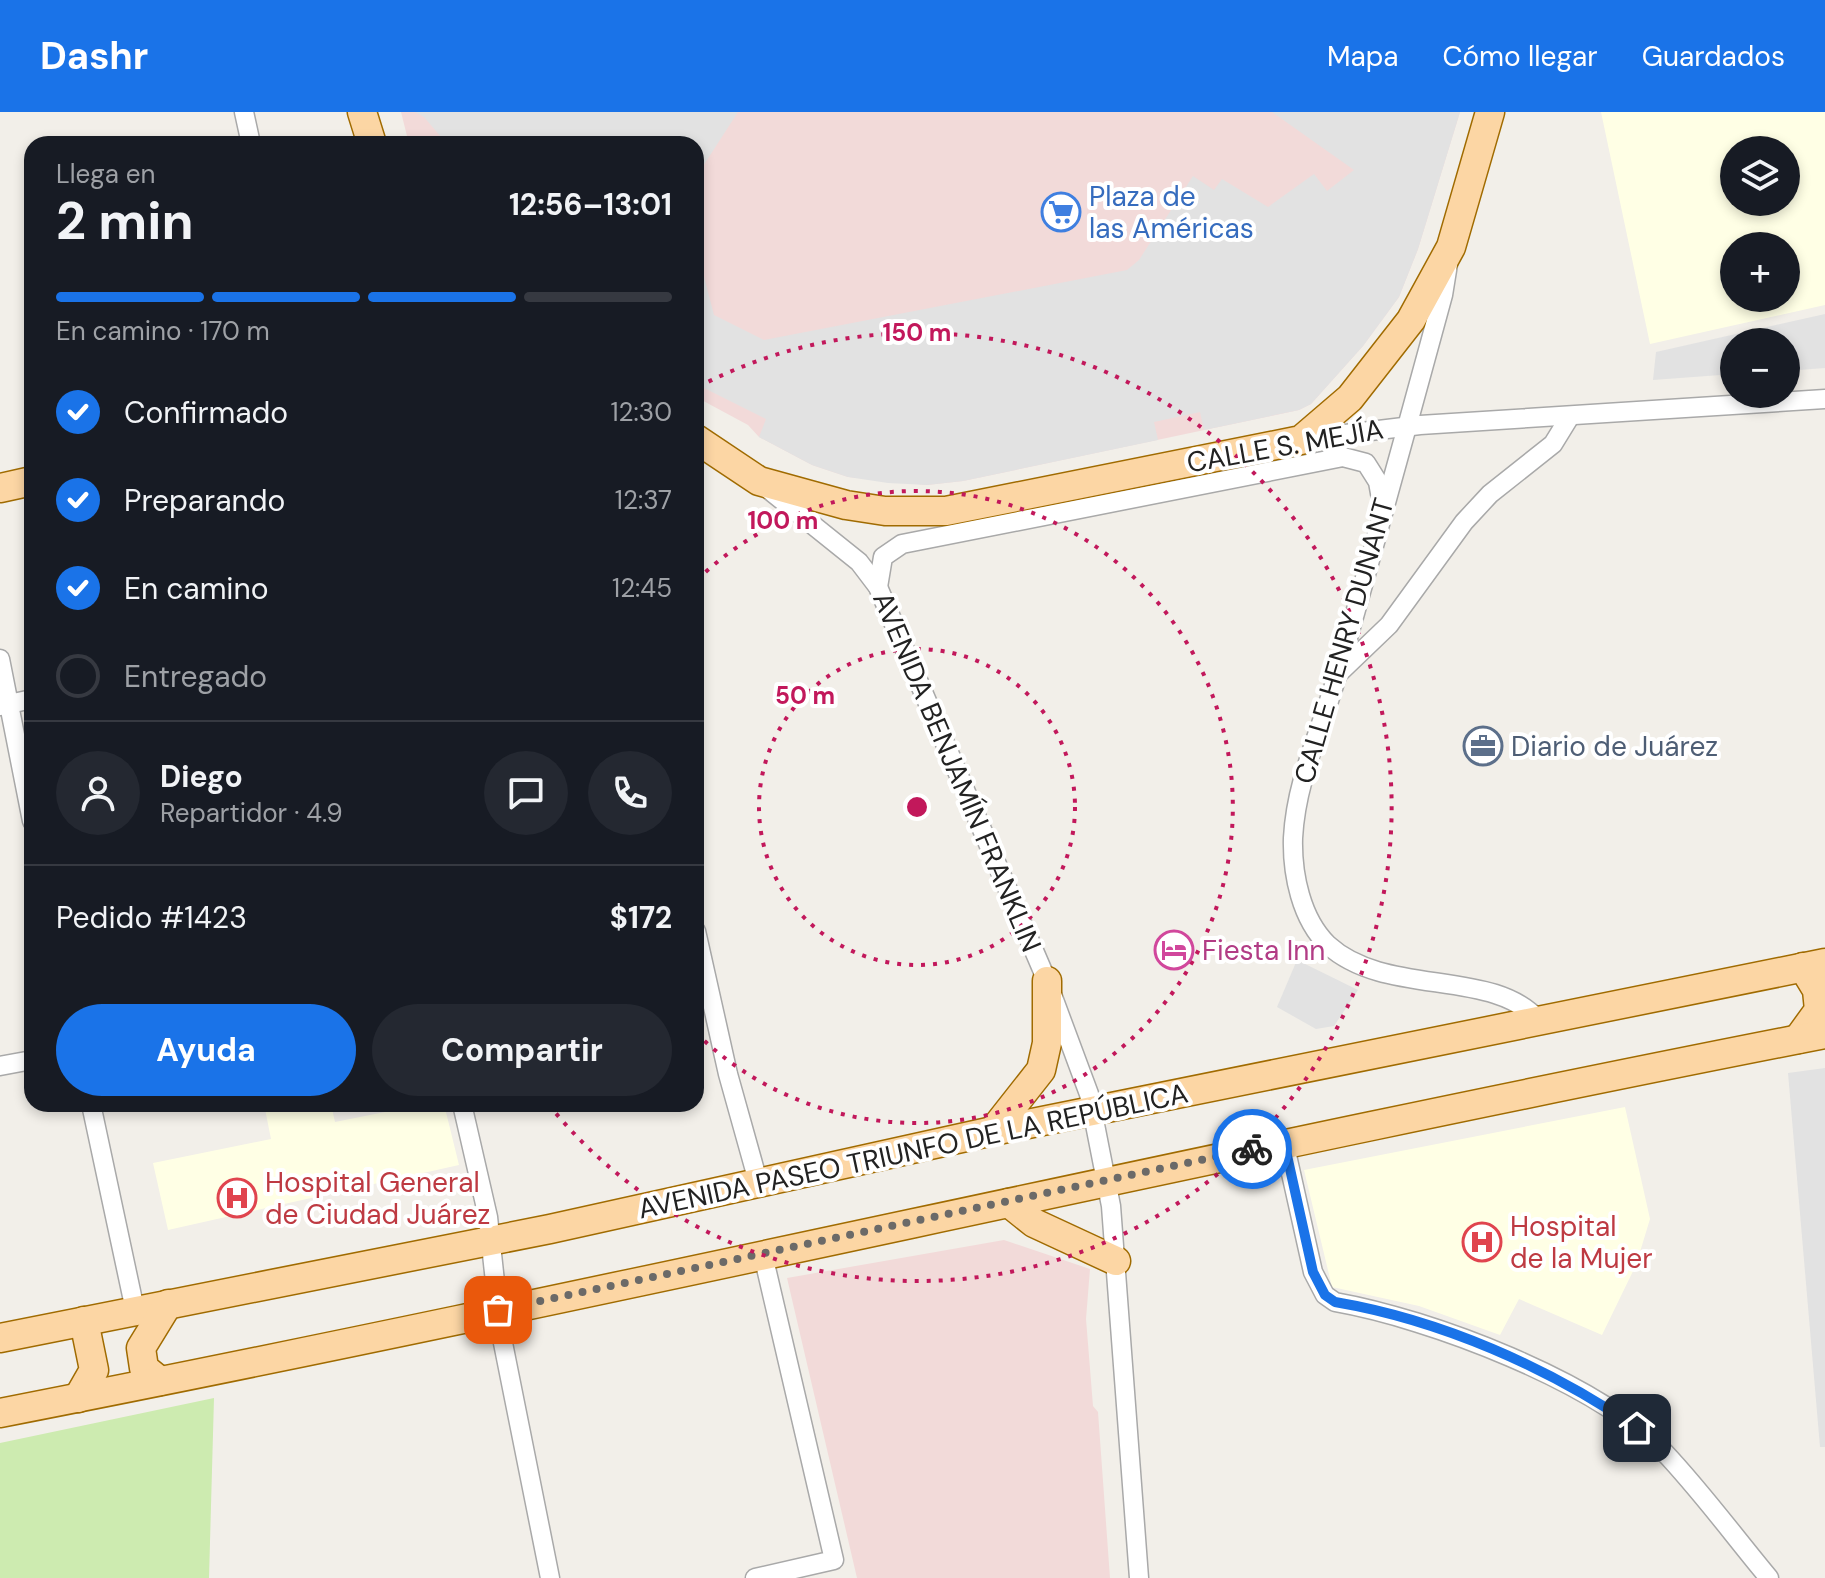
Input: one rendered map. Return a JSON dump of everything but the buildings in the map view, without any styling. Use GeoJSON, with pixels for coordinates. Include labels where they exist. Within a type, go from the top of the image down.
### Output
{"type":"FeatureCollection","features":[{"type":"Feature","properties":{"kind":"main road"},"geometry":{"type":"LineString","coordinates":[[362,112],[370,136]]}},
{"type":"Feature","properties":{"kind":"main road","name":"CALLE HENRY DUNANT"},"geometry":{"type":"LineString","coordinates":[[1451,247],[1490,112]]}},
{"type":"Feature","properties":{"kind":"main road"},"geometry":{"type":"LineString","coordinates":[[1301,440],[1350,398],[1373,373],[1411,320],[1451,247]]}},
{"type":"Feature","properties":{"kind":"main road","name":"CALLE S. MEJÍA"},"geometry":{"type":"LineString","coordinates":[[759,481],[859,507],[946,511],[1301,440]]}},
{"type":"Feature","properties":{"kind":"main road","name":"AVENIDA BENJAMÍN FRANKLIN"},"geometry":{"type":"LineString","coordinates":[[704,444],[759,481]]}},
{"type":"Feature","properties":{"kind":"main road"},"geometry":{"type":"LineString","coordinates":[[0,488],[24,483]]}},
{"type":"Feature","properties":{"kind":"main road"},"geometry":{"type":"LineString","coordinates":[[0,1413],[763,1255],[1284,1142],[1812,1036],[1819,1010],[1814,965]]}},
{"type":"Feature","properties":{"kind":"main road","name":"AVENIDA PASEO TRIUNFO DE LA REPÚBLICA"},"geometry":{"type":"LineString","coordinates":[[0,1338],[759,1185],[1092,1110],[1814,965]]}},
{"type":"Feature","properties":{"kind":"main road"},"geometry":{"type":"LineString","coordinates":[[993,1131],[1041,1070],[1047,1043],[1047,981]]}},
{"type":"Feature","properties":{"kind":"main road"},"geometry":{"type":"LineString","coordinates":[[1009,1203],[1034,1223],[1116,1261]]}},
{"type":"Feature","properties":{"kind":"main road"},"geometry":{"type":"LineString","coordinates":[[160,1381],[144,1368],[141,1348],[168,1304]]}},
{"type":"Feature","properties":{"kind":"main road"},"geometry":{"type":"LineString","coordinates":[[78,1398],[94,1370],[84,1321]]}},
{"type":"Feature","properties":{"kind":"street"},"geometry":{"type":"LineString","coordinates":[[244,112],[249,136]]}},
{"type":"Feature","properties":{"kind":"street","name":"CALLE HENRY DUNANT"},"geometry":{"type":"LineString","coordinates":[[1451,247],[1443,295],[1338,674],[1309,754],[1295,813],[1294,869],[1318,934],[1346,959],[1376,972],[1506,997],[1524,1006],[1540,1022]]}},
{"type":"Feature","properties":{"kind":"street","name":"CALLE S. MEJÍA"},"geometry":{"type":"LineString","coordinates":[[1301,440],[1406,427],[1569,418],[1823,397]]}},
{"type":"Feature","properties":{"kind":"street"},"geometry":{"type":"LineString","coordinates":[[1338,674],[1389,625],[1464,522],[1490,494],[1553,444],[1569,418]]}},
{"type":"Feature","properties":{"kind":"street"},"geometry":{"type":"LineString","coordinates":[[878,587],[883,557],[902,544],[1343,457],[1366,463],[1374,473],[1383,511]]}},
{"type":"Feature","properties":{"kind":"street","name":"AVENIDA BENJAMÍN FRANKLIN"},"geometry":{"type":"LineString","coordinates":[[759,481],[846,550],[878,587],[1047,981],[1092,1110],[1106,1182],[1116,1261],[1139,1578]]}},
{"type":"Feature","properties":{"kind":"street"},"geometry":{"type":"LineString","coordinates":[[0,659],[5,704],[24,786]]}},
{"type":"Feature","properties":{"kind":"street"},"geometry":{"type":"LineString","coordinates":[[704,967],[728,1074],[759,1185]]}},
{"type":"Feature","properties":{"kind":"street"},"geometry":{"type":"LineString","coordinates":[[0,1066],[24,1062]]}},
{"type":"Feature","properties":{"kind":"street"},"geometry":{"type":"LineString","coordinates":[[93,1112],[135,1310]]}},
{"type":"Feature","properties":{"kind":"street"},"geometry":{"type":"LineString","coordinates":[[464,1112],[491,1240],[498,1310],[550,1578]]}},
{"type":"Feature","properties":{"kind":"street"},"geometry":{"type":"LineString","coordinates":[[1284,1142],[1313,1272],[1325,1295],[1335,1302],[1423,1321],[1543,1374],[1606,1407],[1664,1452],[1769,1578]]}},
{"type":"Feature","properties":{"kind":"street"},"geometry":{"type":"LineString","coordinates":[[755,1578],[834,1560],[763,1255]]}},
{"type":"Feature","properties":{"kind":"shaded area","name":"Plaza de las Américas"},"geometry":{"type":"Polygon","coordinates":[[[401,112],[1460,112],[1418,249],[1399,297],[1363,346],[1311,404],[1299,410],[963,481],[927,485],[848,477],[812,465],[759,437],[748,425],[704,401],[704,136],[407,136],[401,112]]]}},
{"type":"Feature","properties":{"kind":"shaded area"},"geometry":{"type":"Polygon","coordinates":[[[415,112],[738,112],[704,165],[704,136],[440,136],[424,117],[415,112]]]}},
{"type":"Feature","properties":{"kind":"shaded area"},"geometry":{"type":"Polygon","coordinates":[[[1272,112],[1460,112],[1418,249],[1399,297],[1363,346],[1311,404],[1299,410],[1204,430],[1200,412],[1154,422],[1158,440],[963,481],[927,485],[848,477],[812,465],[759,437],[766,419],[704,388],[704,277],[714,315],[764,340],[1127,270],[1139,260],[1193,176],[1214,190],[1222,179],[1268,207],[1314,174],[1327,191],[1354,170],[1272,112]]]}},
{"type":"Feature","properties":{"kind":"shaded area"},"geometry":{"type":"Polygon","coordinates":[[[1601,112],[1825,112],[1825,305],[1800,311],[1800,232],[1720,232],[1720,312],[1794,312],[1650,344],[1601,112]]]}},
{"type":"Feature","properties":{"kind":"shaded area"},"geometry":{"type":"Polygon","coordinates":[[[1825,314],[1825,368],[1800,370],[1800,328],[1763,328],[1825,314]]]}},
{"type":"Feature","properties":{"kind":"shaded area"},"geometry":{"type":"Polygon","coordinates":[[[1720,338],[1720,375],[1653,380],[1656,352],[1720,338]]]}},
{"type":"Feature","properties":{"kind":"shaded area"},"geometry":{"type":"Polygon","coordinates":[[[1297,960],[1358,990],[1334,1026],[1316,1029],[1277,1007],[1297,960]]]}},
{"type":"Feature","properties":{"kind":"shaded area"},"geometry":{"type":"Polygon","coordinates":[[[1825,1068],[1825,1447],[1820,1447],[1788,1073],[1825,1068]]]}},
{"type":"Feature","properties":{"kind":"shaded area","name":"Hospital de la Mujer"},"geometry":{"type":"Polygon","coordinates":[[[1625,1107],[1650,1219],[1636,1265],[1602,1335],[1519,1299],[1500,1335],[1419,1306],[1332,1287],[1304,1170],[1625,1107]]]}},
{"type":"Feature","properties":{"kind":"shaded area","name":"Hospital General de Ciudad Juárez"},"geometry":{"type":"Polygon","coordinates":[[[266,1112],[333,1112],[335,1122],[385,1112],[446,1112],[459,1165],[168,1230],[153,1163],[271,1139],[266,1112]]]}},
{"type":"Feature","properties":{"kind":"shaded area"},"geometry":{"type":"Polygon","coordinates":[[[1004,1240],[1090,1269],[1086,1319],[1093,1406],[1098,1412],[1110,1578],[857,1578],[787,1278],[1004,1240]]]}},
{"type":"Feature","properties":{"kind":"green space"},"geometry":{"type":"Polygon","coordinates":[[[214,1398],[209,1578],[0,1578],[0,1443],[214,1398]]]}},
{"type":"Feature","properties":{"kind":"way so far"},"geometry":{"type":"LineString","coordinates":[[498,1310],[979,1210],[1252,1149]]}},
{"type":"Feature","properties":{"kind":"place","name":"Plaza de las Américas"},"geometry":{"type":"Point","coordinates":[1061,212]}},
{"type":"Feature","properties":{"kind":"place","name":"Diario de Juárez"},"geometry":{"type":"Point","coordinates":[1483,746]}},
{"type":"Feature","properties":{"kind":"place","name":"Fiesta Inn"},"geometry":{"type":"Point","coordinates":[1174,950]}},
{"type":"Feature","properties":{"kind":"place","name":"Hospital General de Ciudad Juárez"},"geometry":{"type":"Point","coordinates":[237,1198]}},
{"type":"Feature","properties":{"kind":"place","name":"Hospital de la Mujer"},"geometry":{"type":"Point","coordinates":[1482,1242]}},
{"type":"Feature","properties":{"kind":"route"},"geometry":{"type":"LineString","coordinates":[[1252,1149],[1284,1142],[1313,1272],[1325,1295],[1335,1302],[1423,1321],[1570,1387],[1637,1428]]}}]}
